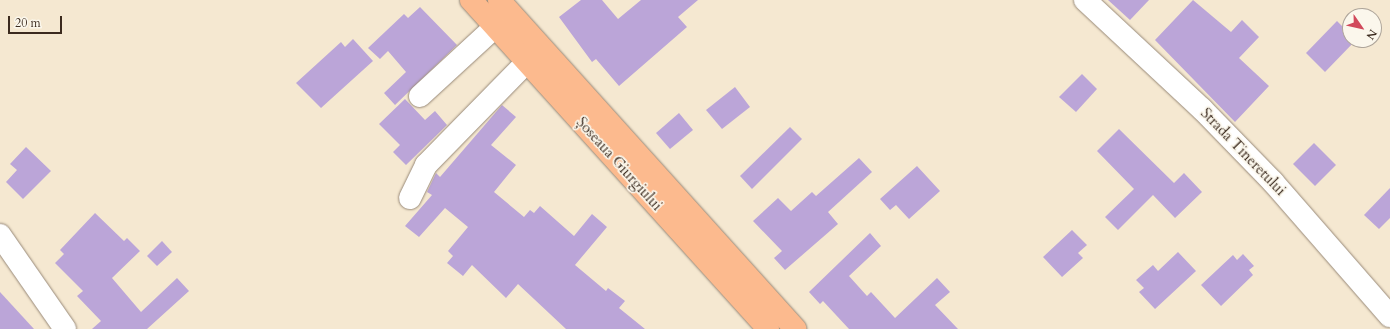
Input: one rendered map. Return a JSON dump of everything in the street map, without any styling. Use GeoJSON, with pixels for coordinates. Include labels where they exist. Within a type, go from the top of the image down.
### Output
{"type":"FeatureCollection","features":[{"type":"Feature","properties":{"kind":"highway","name":"Șoseaua Giurgiului"},"geometry":{"type":"LineString","coordinates":[[471,0],[768,329]]}},
{"type":"Feature","properties":{"kind":"highway","name":"Șoseaua Giurgiului"},"geometry":{"type":"LineString","coordinates":[[499,0],[795,329]]}},
{"type":"Feature","properties":{"kind":"street","name":"Strada Tineretului"},"geometry":{"type":"LineString","coordinates":[[1085,0],[1202,109],[1273,182],[1390,316]]}},
{"type":"Feature","properties":{"kind":"street"},"geometry":{"type":"LineString","coordinates":[[420,96],[495,27]]}},
{"type":"Feature","properties":{"kind":"street"},"geometry":{"type":"LineString","coordinates":[[410,198],[426,165],[527,62]]}},
{"type":"Feature","properties":{"kind":"street"},"geometry":{"type":"LineString","coordinates":[[0,235],[65,329]]}},
{"type":"Feature","properties":{"kind":"building"},"geometry":{"type":"Polygon","coordinates":[[[581,0],[602,0],[618,19],[641,0],[698,0],[678,17],[687,27],[619,86],[596,59],[592,62],[559,17],[581,0]]]}},
{"type":"Feature","properties":{"kind":"building"},"geometry":{"type":"Polygon","coordinates":[[[1108,0],[1149,0],[1130,20],[1108,0]]]}},
{"type":"Feature","properties":{"kind":"building"},"geometry":{"type":"Polygon","coordinates":[[[1193,0],[1231,32],[1242,20],[1259,37],[1239,58],[1269,86],[1235,122],[1155,40],[1193,0]]]}},
{"type":"Feature","properties":{"kind":"building"},"geometry":{"type":"Polygon","coordinates":[[[420,7],[457,45],[395,105],[384,93],[406,72],[388,51],[380,59],[368,48],[404,14],[408,18],[420,7]]]}},
{"type":"Feature","properties":{"kind":"building"},"geometry":{"type":"Polygon","coordinates":[[[1337,21],[1342,26],[1342,48],[1348,48],[1325,72],[1306,53],[1337,21]]]}},
{"type":"Feature","properties":{"kind":"building"},"geometry":{"type":"Polygon","coordinates":[[[353,39],[373,61],[321,108],[296,83],[341,42],[345,47],[353,39]]]}},
{"type":"Feature","properties":{"kind":"building"},"geometry":{"type":"Polygon","coordinates":[[[1082,74],[1097,89],[1076,112],[1059,97],[1082,74]]]}},
{"type":"Feature","properties":{"kind":"building"},"geometry":{"type":"Polygon","coordinates":[[[735,87],[750,107],[722,129],[706,110],[735,87]]]}},
{"type":"Feature","properties":{"kind":"building"},"geometry":{"type":"Polygon","coordinates":[[[405,99],[425,120],[435,111],[447,125],[406,165],[393,152],[400,145],[379,124],[405,99]]]}},
{"type":"Feature","properties":{"kind":"building"},"geometry":{"type":"Polygon","coordinates":[[[502,105],[516,117],[491,145],[516,165],[494,192],[524,217],[530,210],[534,213],[540,206],[574,236],[592,214],[607,227],[575,265],[606,291],[608,288],[625,301],[619,308],[645,329],[566,329],[518,284],[506,298],[472,265],[463,276],[447,263],[453,256],[448,251],[468,227],[445,208],[419,237],[405,226],[432,195],[427,192],[436,173],[440,177],[502,105]]]}},
{"type":"Feature","properties":{"kind":"building"},"geometry":{"type":"Polygon","coordinates":[[[679,113],[693,130],[670,149],[656,133],[679,113]]]}},
{"type":"Feature","properties":{"kind":"building"},"geometry":{"type":"Polygon","coordinates":[[[790,127],[802,139],[752,189],[740,176],[790,127]]]}},
{"type":"Feature","properties":{"kind":"building"},"geometry":{"type":"Polygon","coordinates":[[[1119,129],[1174,183],[1184,173],[1202,192],[1175,218],[1153,195],[1118,230],[1105,217],[1134,189],[1097,151],[1119,129]]]}},
{"type":"Feature","properties":{"kind":"building"},"geometry":{"type":"Polygon","coordinates":[[[1314,143],[1336,165],[1315,186],[1293,164],[1314,143]]]}},
{"type":"Feature","properties":{"kind":"building"},"geometry":{"type":"Polygon","coordinates":[[[26,147],[51,171],[23,199],[6,182],[17,170],[10,164],[26,147]]]}},
{"type":"Feature","properties":{"kind":"building"},"geometry":{"type":"Polygon","coordinates":[[[859,158],[872,172],[828,212],[838,224],[785,270],[774,258],[782,251],[753,221],[778,198],[791,211],[812,192],[816,196],[859,158]]]}},
{"type":"Feature","properties":{"kind":"building"},"geometry":{"type":"Polygon","coordinates":[[[917,166],[940,191],[909,219],[896,205],[890,210],[880,199],[917,166]]]}},
{"type":"Feature","properties":{"kind":"building"},"geometry":{"type":"Polygon","coordinates":[[[1390,188],[1390,218],[1379,229],[1364,215],[1390,188]]]}},
{"type":"Feature","properties":{"kind":"building"},"geometry":{"type":"Polygon","coordinates":[[[95,213],[124,241],[127,238],[140,251],[112,278],[141,312],[177,278],[189,291],[147,329],[92,329],[101,321],[77,296],[83,291],[55,263],[64,254],[60,250],[95,213]]]}},
{"type":"Feature","properties":{"kind":"building"},"geometry":{"type":"Polygon","coordinates":[[[1072,230],[1087,245],[1078,253],[1083,258],[1062,277],[1043,257],[1072,230]]]}},
{"type":"Feature","properties":{"kind":"building"},"geometry":{"type":"Polygon","coordinates":[[[870,233],[881,246],[849,276],[867,296],[871,292],[895,318],[937,278],[950,292],[935,305],[958,329],[849,329],[823,301],[820,304],[809,292],[870,233]]]}},
{"type":"Feature","properties":{"kind":"building"},"geometry":{"type":"Polygon","coordinates":[[[162,241],[172,252],[157,266],[147,256],[162,241]]]}},
{"type":"Feature","properties":{"kind":"building"},"geometry":{"type":"Polygon","coordinates":[[[1178,252],[1196,271],[1155,309],[1139,292],[1144,288],[1136,280],[1153,265],[1158,271],[1178,252]]]}},
{"type":"Feature","properties":{"kind":"building"},"geometry":{"type":"Polygon","coordinates":[[[1243,254],[1254,266],[1249,270],[1253,275],[1221,306],[1201,285],[1233,255],[1237,260],[1243,254]]]}},
{"type":"Feature","properties":{"kind":"building"},"geometry":{"type":"Polygon","coordinates":[[[0,292],[34,329],[0,329],[0,292]]]}}]}
